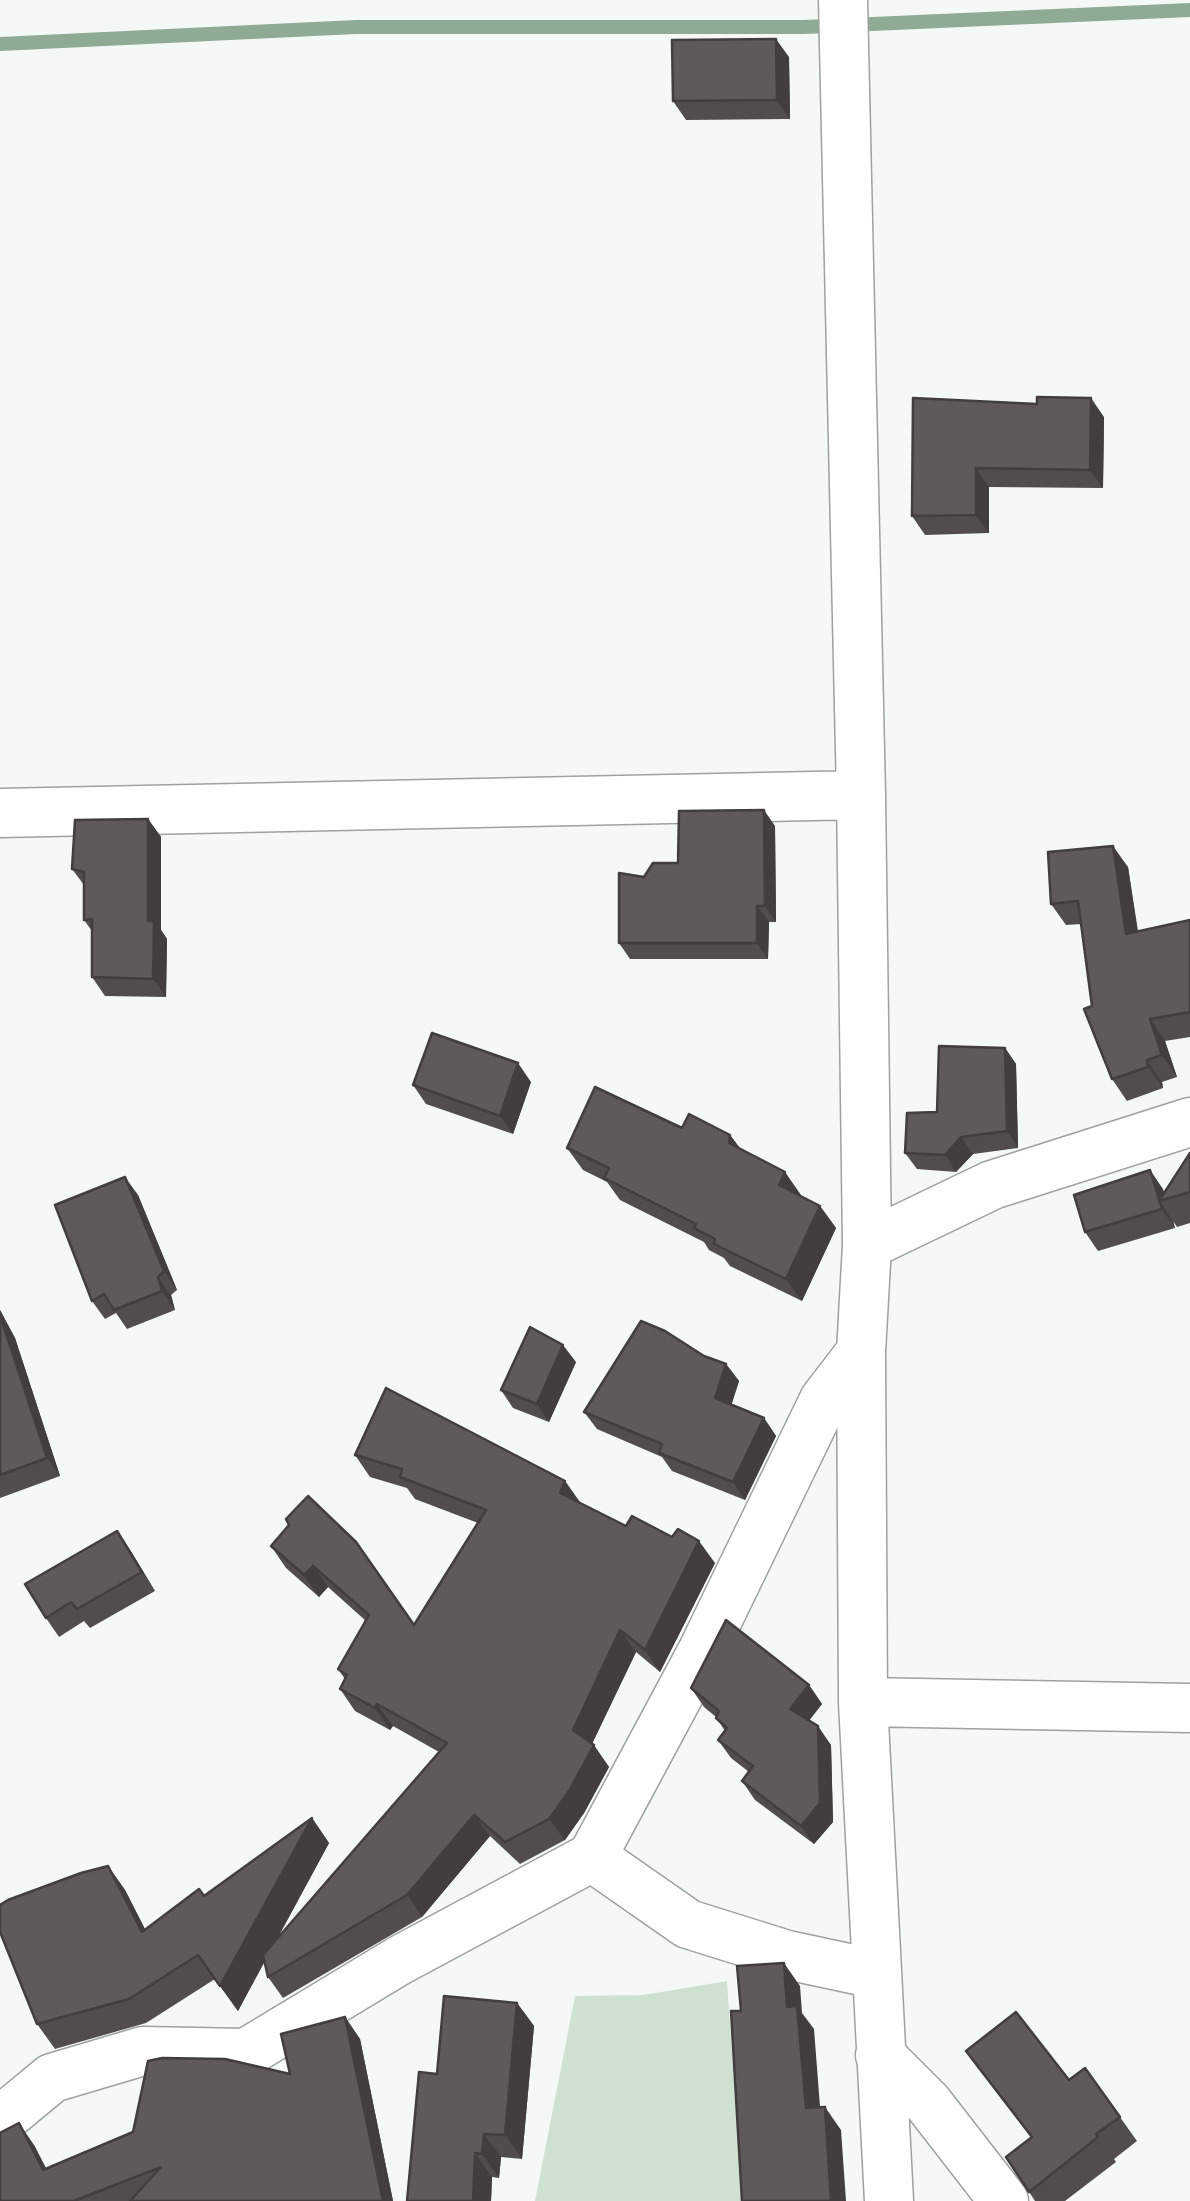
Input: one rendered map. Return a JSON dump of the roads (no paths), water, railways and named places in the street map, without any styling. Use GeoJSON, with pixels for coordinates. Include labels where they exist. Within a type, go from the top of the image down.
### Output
{"type":"FeatureCollection","features":[{"type":"Feature","properties":{"kind":"street"},"geometry":{"type":"LineString","coordinates":[[843,0],[862,795],[867,1245],[861,1352],[862,1702],[890,2201]]}},
{"type":"Feature","properties":{"kind":"street"},"geometry":{"type":"LineString","coordinates":[[0,813],[862,795]]}},
{"type":"Feature","properties":{"kind":"street"},"geometry":{"type":"LineString","coordinates":[[867,1245],[992,1184],[1190,1122]]}},
{"type":"Feature","properties":{"kind":"street"},"geometry":{"type":"LineString","coordinates":[[0,2121],[52,2078],[143,2051],[246,2053],[400,1960],[592,1857],[703,1650],[824,1400],[861,1352]]}},
{"type":"Feature","properties":{"kind":"street"},"geometry":{"type":"LineString","coordinates":[[862,1702],[1190,1708]]}},
{"type":"Feature","properties":{"kind":"street"},"geometry":{"type":"LineString","coordinates":[[592,1857],[688,1924],[788,1955],[876,1974]]}},
{"type":"Feature","properties":{"kind":"street"},"geometry":{"type":"LineString","coordinates":[[880,2056],[928,2103],[1004,2201]]}},
{"type":"Feature","properties":{"kind":"waterway"},"geometry":{"type":"LineString","coordinates":[[0,44],[356,27],[804,27],[1190,10]]}}]}
